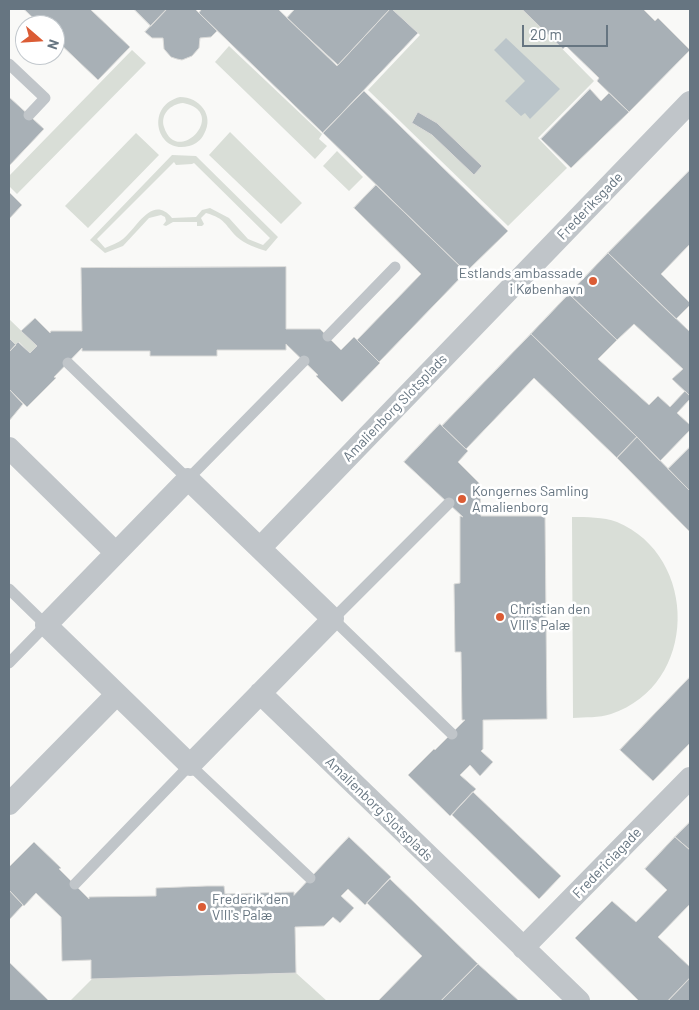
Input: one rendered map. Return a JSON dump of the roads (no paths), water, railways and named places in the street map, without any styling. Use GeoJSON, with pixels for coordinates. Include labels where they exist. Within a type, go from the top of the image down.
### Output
{"type":"FeatureCollection","features":[{"type":"Feature","properties":{"kind":"street","name":"Frederiksgade"},"geometry":{"type":"LineString","coordinates":[[489,310],[690,102]]}},
{"type":"Feature","properties":{"kind":"street","name":"Amalienborg Slotsplads"},"geometry":{"type":"LineString","coordinates":[[260,548],[489,310]]}},
{"type":"Feature","properties":{"kind":"street"},"geometry":{"type":"LineString","coordinates":[[9,448],[116,552]]}},
{"type":"Feature","properties":{"kind":"street"},"geometry":{"type":"LineString","coordinates":[[188,478],[260,548],[332,619],[190,765],[46,625],[188,478]]}},
{"type":"Feature","properties":{"kind":"street"},"geometry":{"type":"LineString","coordinates":[[9,804],[117,694]]}},
{"type":"Feature","properties":{"kind":"street","name":"Amalienborg Slotsplads"},"geometry":{"type":"LineString","coordinates":[[260,694],[579,1001]]}},
{"type":"Feature","properties":{"kind":"street","name":"Fredericiagade"},"geometry":{"type":"LineString","coordinates":[[523,948],[690,778]]}},
{"type":"Feature","properties":{"kind":"lane"},"geometry":{"type":"LineString","coordinates":[[9,64],[45,98],[29,115]]}},
{"type":"Feature","properties":{"kind":"lane"},"geometry":{"type":"LineString","coordinates":[[328,336],[395,267]]}},
{"type":"Feature","properties":{"kind":"lane"},"geometry":{"type":"LineString","coordinates":[[68,363],[188,478],[304,361]]}},
{"type":"Feature","properties":{"kind":"lane"},"geometry":{"type":"LineString","coordinates":[[448,503],[332,619],[452,734]]}},
{"type":"Feature","properties":{"kind":"lane"},"geometry":{"type":"LineString","coordinates":[[9,589],[46,625],[9,663]]}},
{"type":"Feature","properties":{"kind":"lane"},"geometry":{"type":"LineString","coordinates":[[75,884],[190,765],[310,878]]}},
{"type":"Feature","properties":{"kind":"place","name":"Estlands ambassade i København"},"geometry":{"type":"Point","coordinates":[593,281]}},
{"type":"Feature","properties":{"kind":"place","name":"Kongernes Samling Amalienborg"},"geometry":{"type":"Point","coordinates":[462,499]}},
{"type":"Feature","properties":{"kind":"place","name":"Christian den VIII's Palæ"},"geometry":{"type":"Point","coordinates":[500,617]}},
{"type":"Feature","properties":{"kind":"place","name":"Frederik den VIII's Palæ"},"geometry":{"type":"Point","coordinates":[202,907]}}]}
